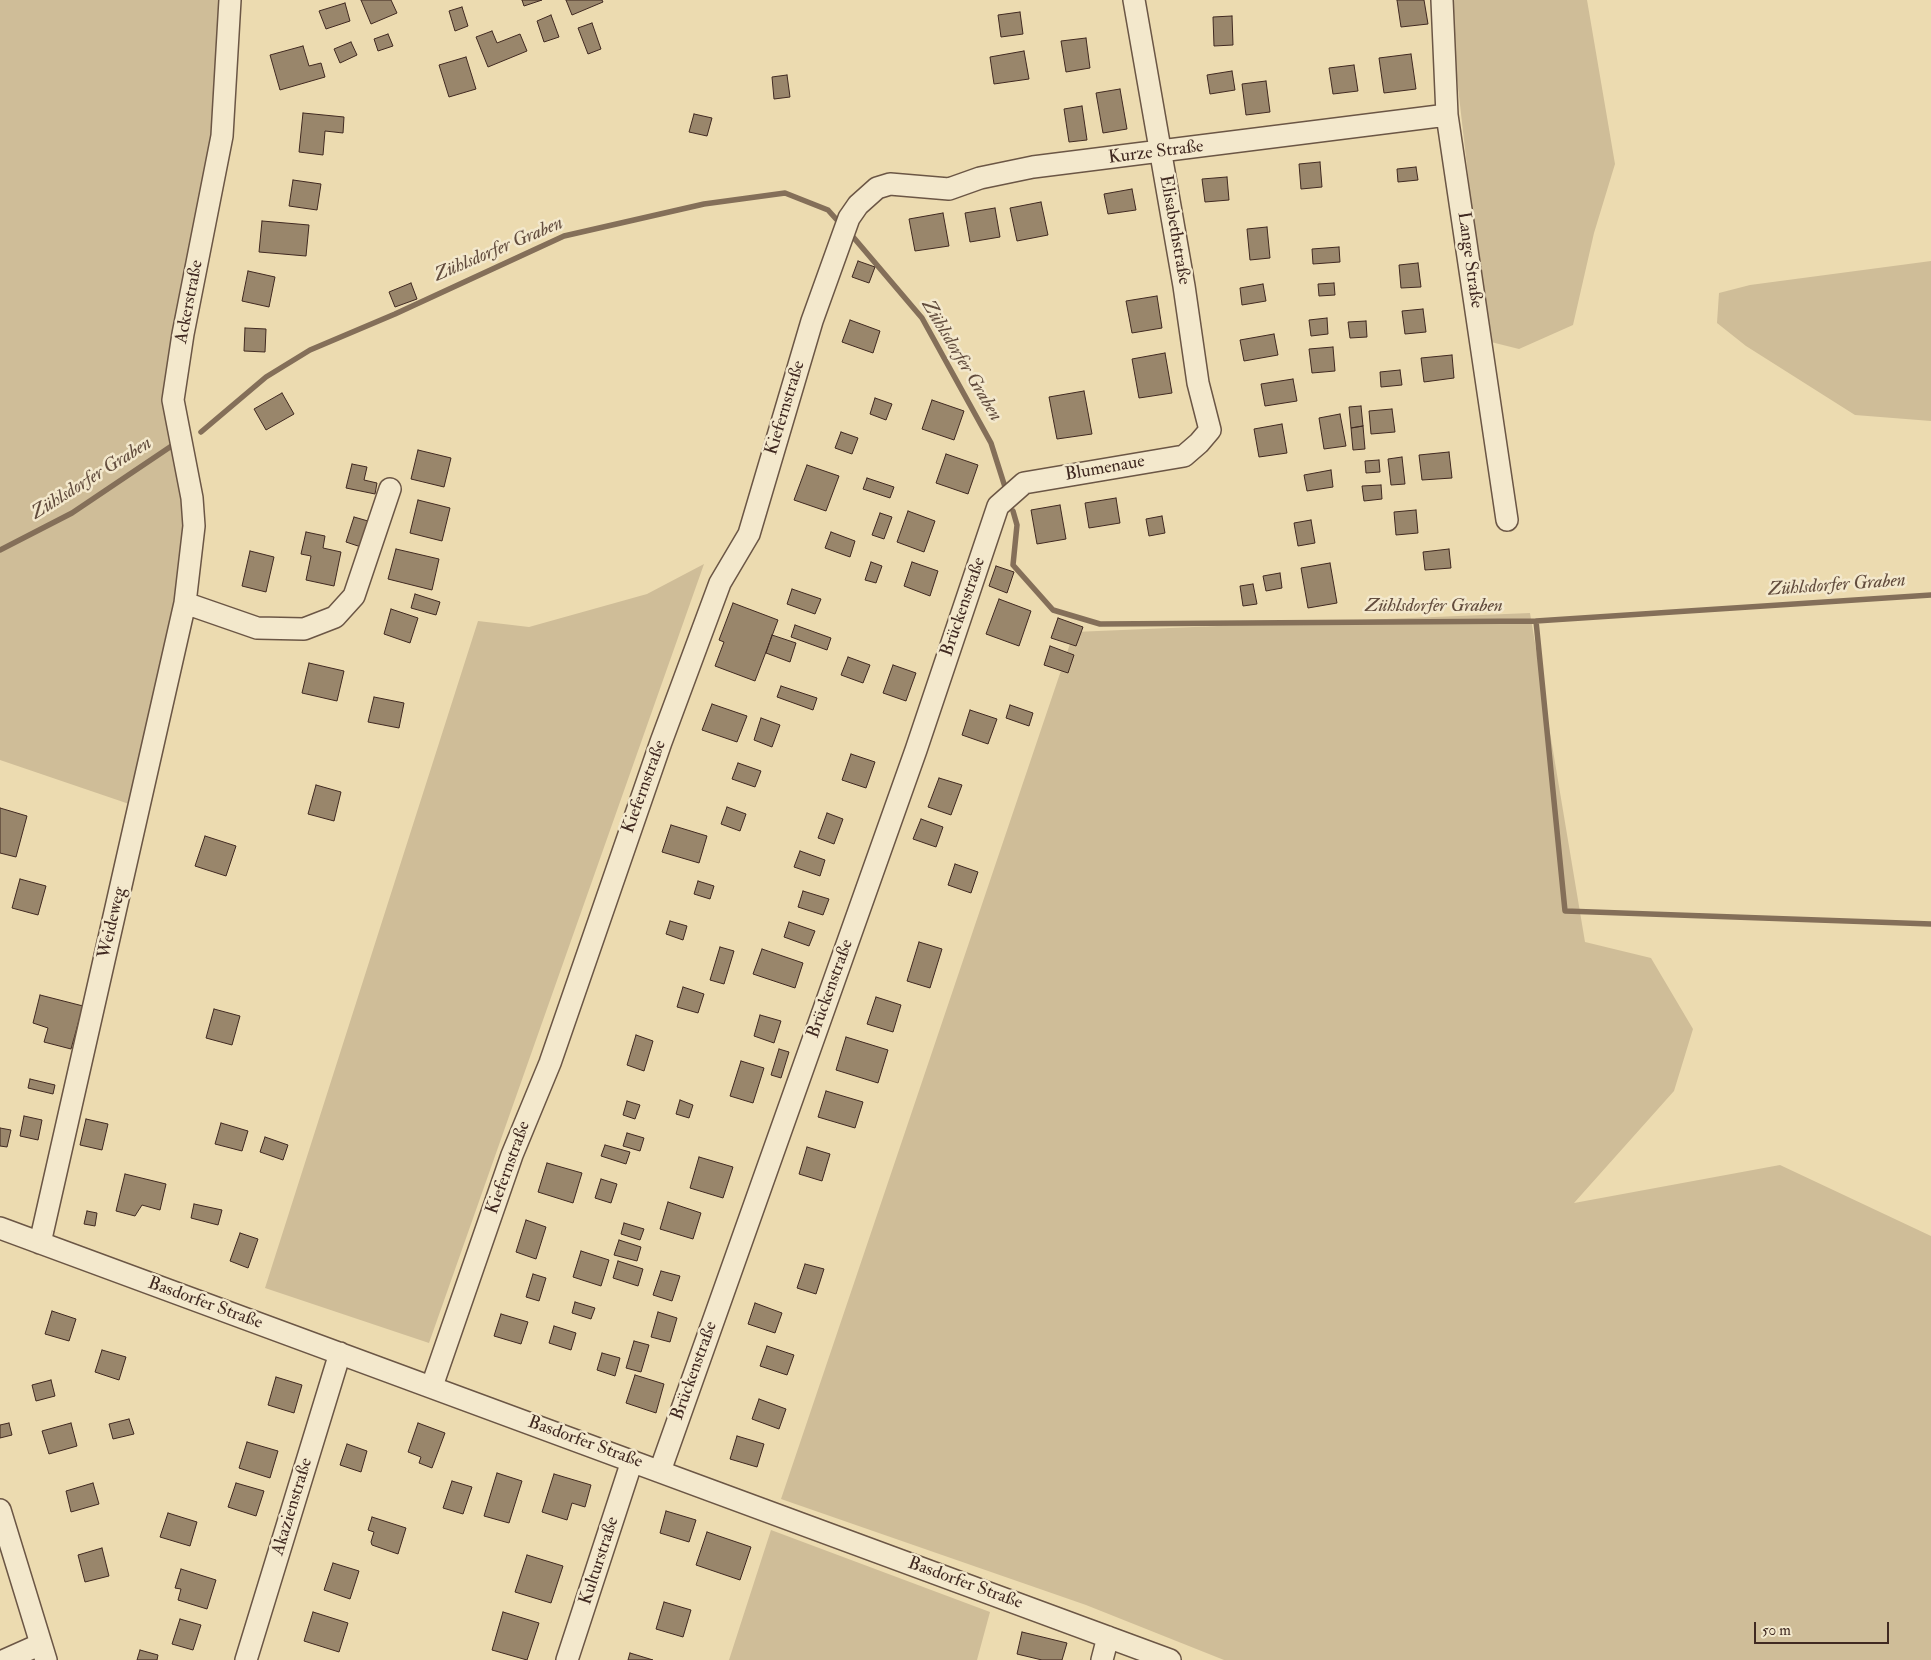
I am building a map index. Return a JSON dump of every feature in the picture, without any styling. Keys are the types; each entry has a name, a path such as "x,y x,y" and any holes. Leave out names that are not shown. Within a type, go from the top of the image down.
{"street":[{"name":"Ackerstraße","path":"185,603 194,526 192,498 173,400 183,334 222,136 230,0"},
{"name":"Elisabethstraße","path":"1134,0 1198,383 1210,430"},
{"name":"Lange Straße","path":"1442,0 1448,115 1507,520"},
{"name":"Kurze Straße","path":"868,195 877,188 890,184 949,190 980,178 1034,167 1160,153 1448,115"},
{"name":"Kiefernstraße","path":"432,1386 512,1155 550,1063 661,742 720,583 749,534 809,330 836,253 849,218 868,195"},
{"name":"Blumenaue","path":"998,506 1024,483 1184,456 1210,430"},
{"path":"185,603 256,628 304,629 335,617 354,596 390,488"},
{"name":"Brückenstraße","path":"660,1471 912,760 998,506"},
{"name":"Weideweg","path":"40,1243 185,603"},
{"name":"Basdorfer Straße","path":"0,1228 1170,1660"},
{"name":"Akazienstraße","path":"246,1660 340,1353"},
{"name":"Kulturstraße","path":"567,1660 632,1461"},
{"path":"0,1510 44,1652 5,1660"},
{"path":"1102,1660 1108,1637"}],"shaded area":[{"path":"0,0 230,0 208,214 173,400 190,527 135,806 0,760"},
{"path":"1448,0 1587,0 1615,164 1594,233 1573,325 1519,349 1487,341"},
{"path":"1931,261 1931,421 1855,415 1746,346 1717,323 1719,293 1750,285"},
{"path":"704,564 429,1343 265,1288 478,621 529,627 647,594"},
{"path":"1530,613 1585,942 1651,958 1693,1029 1674,1091 1574,1203 1780,1165 1931,1236 1931,1660 1224,1660 1086,1605 781,1499 1074,632"},
{"path":"771,1530 990,1612 977,1660 729,1660"}],"building":[{"path":"361,0 391,0 397,13 371,24"},
{"path":"522,0 542,0 524,6"},
{"path":"566,0 602,0 603,2 572,15"},
{"path":"1397,0 1424,0 1428,24 1401,27"},
{"path":"345,3 350,21 326,29 319,11"},
{"path":"462,7 468,26 455,31 449,11"},
{"path":"1020,12 1023,34 1001,37 998,15"},
{"path":"551,15 559,37 544,42 537,21"},
{"path":"1232,16 1233,45 1214,46 1213,17"},
{"path":"592,23 601,49 588,54 578,28"},
{"path":"492,31 497,43 520,34 527,51 488,67 476,37"},
{"path":"388,34 393,46 378,51 374,39"},
{"path":"1086,38 1090,68 1066,72 1061,41"},
{"path":"351,42 357,55 340,63 334,49"},
{"path":"303,46 309,66 321,63 325,77 280,90 270,55"},
{"path":"1024,51 1029,79 994,84 990,57"},
{"path":"1411,54 1416,89 1384,93 1379,58"},
{"path":"466,57 476,89 449,97 439,65"},
{"path":"1354,65 1358,91 1333,94 1329,68"},
{"path":"1232,71 1235,90 1210,94 1207,75"},
{"path":"787,75 790,97 774,99 772,77"},
{"path":"1266,81 1270,112 1246,115 1242,84"},
{"path":"1120,89 1127,129 1103,133 1096,93"},
{"path":"1082,106 1087,140 1069,142 1064,109"},
{"path":"303,113 344,117 343,133 325,131 323,155 299,152"},
{"path":"694,114 712,118 707,136 689,132"},
{"path":"1320,162 1322,187 1301,189 1299,164"},
{"path":"1416,167 1418,180 1398,182 1397,169"},
{"path":"1227,177 1229,200 1205,202 1202,179"},
{"path":"293,180 321,184 317,210 289,206"},
{"path":"1132,189 1136,210 1108,214 1104,194"},
{"path":"1041,202 1048,235 1017,241 1010,208"},
{"path":"995,208 1000,237 970,242 965,213"},
{"path":"943,213 949,246 915,251 909,219"},
{"path":"262,221 309,225 306,256 259,252"},
{"path":"1267,227 1270,258 1250,260 1247,229"},
{"path":"1339,247 1340,262 1313,264 1312,249"},
{"path":"858,261 875,267 869,283 852,277"},
{"path":"1418,263 1421,287 1401,288 1399,265"},
{"path":"248,271 275,277 269,307 242,301"},
{"path":"411,283 417,299 395,307 389,292"},
{"path":"1334,283 1335,295 1319,296 1318,284"},
{"path":"1263,284 1266,301 1242,305 1240,288"},
{"path":"1157,296 1162,328 1132,333 1126,301"},
{"path":"1423,309 1426,332 1405,334 1402,311"},
{"path":"1327,318 1328,334 1311,336 1309,320"},
{"path":"850,320 880,331 873,353 842,342"},
{"path":"1366,321 1367,337 1350,338 1348,322"},
{"path":"245,328 266,329 265,352 244,351"},
{"path":"1274,334 1278,355 1244,361 1240,340"},
{"path":"1333,347 1335,371 1312,373 1309,349"},
{"path":"1165,353 1172,393 1139,398 1132,359"},
{"path":"1452,355 1454,378 1424,382 1421,358"},
{"path":"1400,370 1402,385 1381,387 1380,372"},
{"path":"1293,379 1297,401 1265,406 1261,384"},
{"path":"1084,391 1092,434 1057,439 1049,397"},
{"path":"282,393 294,414 266,430 254,409"},
{"path":"875,398 892,404 886,420 870,414"},
{"path":"932,400 964,411 954,440 922,429"},
{"path":"1361,406 1363,426 1351,428 1349,407"},
{"path":"1392,409 1395,432 1371,434 1369,411"},
{"path":"1340,414 1346,446 1324,449 1319,418"},
{"path":"1282,424 1287,453 1259,457 1254,429"},
{"path":"1363,426 1365,449 1353,450 1351,428"},
{"path":"841,432 858,438 852,454 835,448"},
{"path":"418,450 451,458 444,487 411,479"},
{"path":"1449,452 1452,478 1422,480 1419,455"},
{"path":"946,454 978,465 968,494 936,483"},
{"path":"1402,457 1405,484 1391,485 1388,459"},
{"path":"1379,460 1380,472 1366,473 1365,461"},
{"path":"352,464 367,467 364,480 377,483 375,494 346,488"},
{"path":"807,465 839,476 826,511 794,500"},
{"path":"1331,470 1333,487 1307,491 1304,475"},
{"path":"867,478 894,487 890,498 863,489"},
{"path":"1381,485 1382,499 1364,501 1362,486"},
{"path":"1116,498 1120,523 1089,528 1085,503"},
{"path":"418,500 450,508 442,541 410,533"},
{"path":"1060,505 1066,539 1037,544 1031,510"},
{"path":"1416,510 1418,533 1396,535 1394,512"},
{"path":"908,511 935,521 924,552 897,542"},
{"path":"880,513 892,517 884,539 872,535"},
{"path":"1162,516 1165,533 1149,536 1146,519"},
{"path":"354,517 368,521 361,547 346,542"},
{"path":"1311,520 1315,543 1298,546 1294,523"},
{"path":"306,532 325,536 323,548 341,552 334,586 306,580 311,556 301,554"},
{"path":"831,532 855,541 850,557 825,548"},
{"path":"396,549 439,559 432,590 388,579"},
{"path":"1449,549 1451,568 1425,570 1423,552"},
{"path":"250,551 274,557 266,592 242,586"},
{"path":"871,562 882,566 876,583 865,580"},
{"path":"912,562 938,571 930,596 904,586"},
{"path":"1330,563 1337,603 1308,608 1301,568"},
{"path":"996,566 1014,572 1007,593 989,586"},
{"path":"1280,573 1282,588 1266,591 1263,576"},
{"path":"1253,584 1257,604 1243,606 1240,586"},
{"path":"792,589 821,599 815,614 787,604"},
{"path":"415,594 440,602 436,615 411,608"},
{"path":"999,599 1031,611 1019,646 986,634"},
{"path":"733,603 778,620 755,681 715,666 724,642 719,640"},
{"path":"391,609 418,618 410,643 384,634"},
{"path":"1058,618 1083,627 1076,646 1051,638"},
{"path":"795,625 831,638 827,650 791,637"},
{"path":"772,635 796,643 790,662 766,653"},
{"path":"1050,646 1074,655 1068,673 1044,665"},
{"path":"848,657 870,665 863,683 841,675"},
{"path":"309,663 344,671 337,701 302,693"},
{"path":"893,665 916,673 906,701 883,693"},
{"path":"781,686 817,698 813,710 777,697"},
{"path":"374,697 404,703 399,728 368,722"},
{"path":"712,704 747,716 737,742 702,730"},
{"path":"1010,705 1033,713 1029,726 1006,718"},
{"path":"970,710 997,719 988,744 962,735"},
{"path":"761,718 780,725 772,747 754,740"},
{"path":"851,754 875,762 866,788 842,780"},
{"path":"738,763 761,771 755,787 732,779"},
{"path":"939,778 962,785 951,815 928,807"},
{"path":"316,785 341,792 334,821 308,814"},
{"path":"727,807 746,814 740,831 721,824"},
{"path":"0,808 27,816 16,857 0,853"},
{"path":"827,813 843,819 834,844 818,838"},
{"path":"921,819 943,827 936,847 913,839"},
{"path":"671,825 707,836 699,863 662,852"},
{"path":"205,836 236,846 226,876 195,866"},
{"path":"800,851 825,860 820,876 794,867"},
{"path":"955,864 978,872 971,893 948,885"},
{"path":"20,879 46,886 38,915 12,908"},
{"path":"698,881 714,886 710,899 694,894"},
{"path":"803,891 829,899 823,915 798,907"},
{"path":"670,921 687,926 683,940 666,934"},
{"path":"789,922 815,931 809,946 784,937"},
{"path":"919,942 942,949 930,988 907,981"},
{"path":"720,947 734,951 724,984 710,980"},
{"path":"762,949 803,963 795,988 753,974"},
{"path":"683,987 704,994 698,1013 677,1007"},
{"path":"40,995 83,1006 71,1049 44,1042 48,1028 33,1023"},
{"path":"876,997 901,1005 893,1032 867,1024"},
{"path":"214,1009 240,1016 232,1045 206,1038"},
{"path":"760,1015 781,1021 774,1043 754,1036"},
{"path":"636,1035 653,1041 644,1071 627,1065"},
{"path":"846,1037 888,1050 878,1083 836,1070"},
{"path":"779,1049 789,1052 781,1078 771,1075"},
{"path":"741,1061 764,1068 753,1103 730,1096"},
{"path":"30,1079 55,1085 53,1094 28,1088"},
{"path":"826,1091 863,1102 855,1128 818,1117"},
{"path":"680,1100 693,1105 689,1118 676,1114"},
{"path":"627,1101 640,1105 635,1119 623,1115"},
{"path":"24,1116 42,1120 38,1140 20,1136"},
{"path":"86,1119 108,1124 102,1150 80,1145"},
{"path":"221,1123 248,1131 242,1151 215,1144"},
{"path":"0,1128 11,1130 7,1147 0,1146"},
{"path":"627,1133 644,1138 640,1151 623,1146"},
{"path":"265,1137 288,1145 283,1160 260,1152"},
{"path":"605,1145 630,1152 626,1164 601,1156"},
{"path":"807,1147 830,1154 822,1181 799,1174"},
{"path":"699,1157 733,1167 723,1198 690,1188"},
{"path":"547,1163 582,1173 573,1203 538,1192"},
{"path":"125,1174 166,1184 160,1210 142,1205 135,1216 116,1211"},
{"path":"601,1179 617,1184 611,1203 595,1198"},
{"path":"668,1202 701,1213 693,1239 660,1229"},
{"path":"194,1204 222,1210 218,1225 191,1218"},
{"path":"87,1211 97,1213 95,1226 84,1224"},
{"path":"526,1220 546,1227 536,1259 516,1252"},
{"path":"624,1223 644,1229 640,1240 621,1234"},
{"path":"240,1233 258,1239 248,1268 230,1261"},
{"path":"619,1240 641,1247 637,1261 614,1255"},
{"path":"581,1251 609,1260 601,1286 573,1277"},
{"path":"618,1261 643,1269 638,1286 613,1278"},
{"path":"805,1264 824,1269 816,1294 797,1288"},
{"path":"661,1271 680,1276 672,1301 653,1295"},
{"path":"533,1274 546,1278 539,1301 526,1297"},
{"path":"575,1302 595,1308 591,1319 572,1313"},
{"path":"755,1303 782,1313 775,1333 748,1324"},
{"path":"52,1311 76,1319 69,1341 45,1334"},
{"path":"658,1312 677,1318 670,1342 651,1337"},
{"path":"501,1314 528,1322 521,1344 494,1336"},
{"path":"554,1326 576,1333 571,1350 549,1343"},
{"path":"634,1341 649,1345 641,1372 626,1368"},
{"path":"767,1346 794,1355 787,1375 760,1366"},
{"path":"102,1350 126,1357 119,1380 95,1372"},
{"path":"602,1353 620,1358 615,1376 597,1370"},
{"path":"635,1375 664,1384 656,1413 626,1403"},
{"path":"276,1377 302,1385 294,1413 268,1405"},
{"path":"51,1380 55,1396 36,1401 32,1385"},
{"path":"759,1399 786,1409 779,1429 752,1419"},
{"path":"129,1419 134,1434 113,1439 109,1424"},
{"path":"9,1423 12,1435 0,1438 0,1425"},
{"path":"71,1423 77,1446 49,1454 42,1431"},
{"path":"418,1423 445,1433 432,1468 419,1463 421,1457 408,1452"},
{"path":"737,1436 764,1444 757,1467 730,1459"},
{"path":"247,1442 278,1451 270,1478 239,1468"},
{"path":"347,1444 367,1451 361,1472 340,1465"},
{"path":"497,1473 522,1481 509,1523 484,1516"},
{"path":"554,1474 591,1485 585,1507 572,1503 567,1520 542,1512"},
{"path":"452,1481 472,1487 463,1514 443,1508"},
{"path":"93,1483 99,1504 71,1512 66,1491"},
{"path":"236,1483 264,1491 256,1516 228,1507"},
{"path":"666,1511 696,1520 689,1542 660,1533"},
{"path":"168,1513 197,1522 190,1546 160,1537"},
{"path":"372,1517 406,1528 398,1554 372,1545 374,1532 368,1530"},
{"path":"707,1532 751,1547 740,1580 696,1565"},
{"path":"102,1548 109,1576 85,1582 78,1555"},
{"path":"527,1555 563,1566 551,1603 515,1592"},
{"path":"333,1563 359,1571 350,1599 324,1590"},
{"path":"181,1569 216,1580 207,1609 178,1600 181,1589 175,1588"},
{"path":"664,1602 691,1610 683,1637 656,1629"},
{"path":"313,1612 348,1623 339,1652 304,1641"},
{"path":"503,1612 539,1623 527,1660 492,1650"},
{"path":"180,1619 201,1625 193,1650 172,1644"},
{"path":"1022,1632 1067,1643 1062,1660 1042,1660 1017,1654"},
{"path":"140,1650 158,1655 157,1660 137,1660"},
{"path":"630,1653 653,1660 628,1660"}],"waterway":[{"name":"Zühlsdorfer Graben","path":"201,432 266,377 310,350 395,314 564,236 704,204 785,193 828,210 837,220"},
{"name":"Zühlsdorfer Graben","path":"854,238 922,318 991,443 1005,487"},
{"name":"Zühlsdorfer Graben","path":"0,550 72,513 173,445"},
{"name":"Zühlsdorfer Graben","path":"1013,511 1017,525 1013,565 1053,610 1100,624 1536,621 1931,595"},
{"path":"1536,621 1565,911 1931,924"}]}
